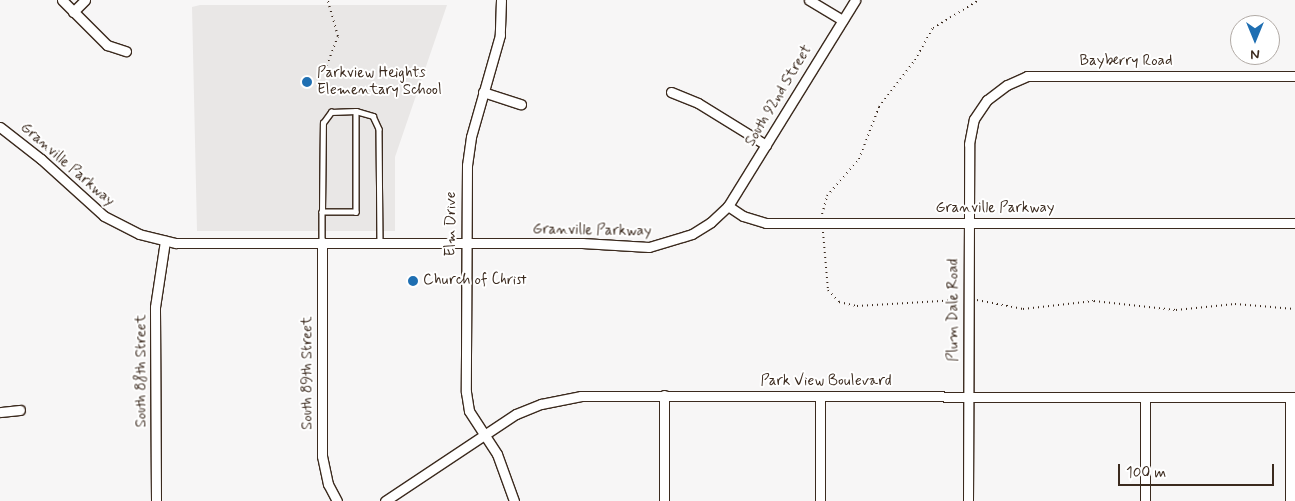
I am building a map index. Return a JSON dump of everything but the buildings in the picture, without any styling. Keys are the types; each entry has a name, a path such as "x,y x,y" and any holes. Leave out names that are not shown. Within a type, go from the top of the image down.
{"street":[{"path":"62,0 107,45 126,51"},
{"path":"73,12 85,0"},
{"name":"Elm Drive","path":"500,0 500,36 466,165 466,398 469,411 506,472 514,501"},
{"path":"809,0 842,20"},
{"name":"South 92nd Street","path":"728,206 855,0"},
{"name":"Bayberry Road","path":"974,118 987,100 1007,85 1027,76 1295,76"},
{"path":"484,92 520,104"},
{"path":"671,92 698,103 766,145"},
{"name":"Plum Dale Road","path":"968,501 969,144 974,118"},
{"name":"Granville Parkway","path":"0,127 41,158 104,216 140,234 164,241 656,246 698,231 728,206 743,216 766,223 1295,223"},
{"name":"South 88th Street","path":"156,501 155,307 164,241"},
{"name":"South 89th Street","path":"322,242 322,456 328,484 337,501"},
{"name":"Park View Boulevard","path":"385,501 516,414 550,402 602,395 1293,397"},
{"path":"664,395 664,501"},
{"path":"820,396 820,501"},
{"path":"1290,501 1293,397"},
{"path":"1145,398 1145,501"},
{"path":"0,412 20,410"}],"lane":[{"path":"322,212 356,212 356,111"},
{"path":"322,242 322,123 331,112 356,111 373,116 379,129 380,243"}],"path":[{"path":"325,70 338,36 328,0"},
{"path":"822,216 827,196 859,159 879,107 915,60 933,28 979,0"},
{"path":"823,228 828,290 838,302 857,306 961,300"},
{"path":"972,300 1023,309 1094,301 1176,310 1235,304 1295,308"}],"shaded area":[{"name":"Parkview Heights Elementary School","path":"200,5 447,5 395,157 395,231 197,231 192,7"}],"place":[{"name":"Parkview Heights Elementary School","path":"307,82"},
{"name":"Church of Christ","path":"413,281"}]}
